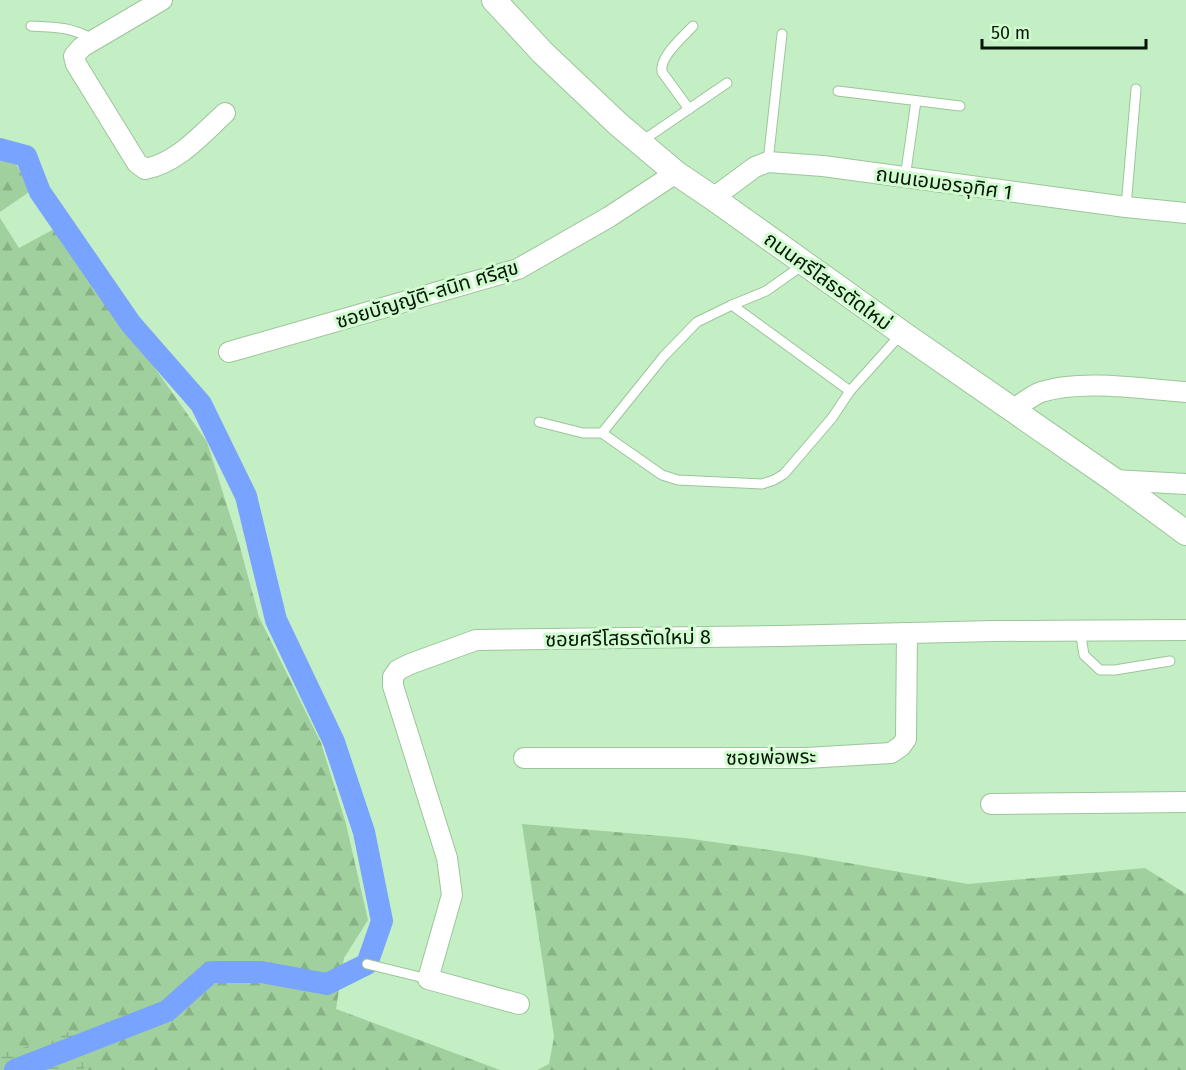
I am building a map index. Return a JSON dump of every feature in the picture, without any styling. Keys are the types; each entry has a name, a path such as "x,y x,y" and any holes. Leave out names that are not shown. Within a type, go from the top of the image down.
{"street":[{"path":"162,0 82,47 75,56 76,64 137,163 145,169 156,167 175,158 225,114"},
{"name":"ถนนศรีโสธรตัดใหม่","path":"494,0 542,52 618,124 676,173 1186,533"},
{"path":"713,198 755,167 768,162"},
{"name":"ถนนเอมอรอุทิศ 1","path":"768,162 823,166 1186,213"},
{"name":"ซอยบัญญัติ-สนิท ศรีสุข","path":"229,352 518,268 609,217 676,173"},
{"path":"1013,409 1040,393 1072,387 1114,386 1186,392"},
{"path":"1114,480 1186,484"},
{"name":"ซอยศรีโสธรตัดใหม่ 8","path":"428,979 452,895 452,887 447,858 393,686 393,677 398,670 410,664 476,640 1186,630"},
{"name":"ซอยพ่อพระ","path":"524,758 806,758 891,753 901,747 906,739 907,633"},
{"path":"990,804 1186,802"},
{"path":"428,979 519,1004"}],"lane":[{"path":"31,26 79,32 94,40"},
{"path":"689,109 662,72 661,67 669,52 693,26"},
{"path":"768,162 783,34"},
{"path":"640,142 727,83"},
{"path":"1126,207 1136,89"},
{"path":"838,91 960,106"},
{"path":"905,178 916,100"},
{"path":"602,433 664,356 697,322 766,291 804,264"},
{"path":"732,305 850,391"},
{"path":"539,422 583,433 602,433 662,475 678,480 762,484 784,474 832,418 850,391 902,333"},
{"path":"1080,630 1084,655 1100,670 1170,661"},
{"path":"367,964 428,979"}],"green space":[{"path":"0,159 14,161 32,190 0,212"},
{"path":"0,218 19,248 56,228 207,442 259,617 321,743 346,824 368,920 344,958 336,1009 500,1070 85,1070 73,1030 6,1055 0,1054"},
{"path":"522,824 685,838 797,854 968,884 1145,868 1186,894 1186,1070 537,1070 549,1064 554,1037"},
{"path":"73,1030 85,1070 0,1070 0,1054 6,1054"}],"waterway":[{"path":"0,149 26,156 40,192 131,324 201,404 246,496 276,620 334,742 364,832 382,921 367,964 327,984 261,972 211,972 167,1011 15,1070"}]}
